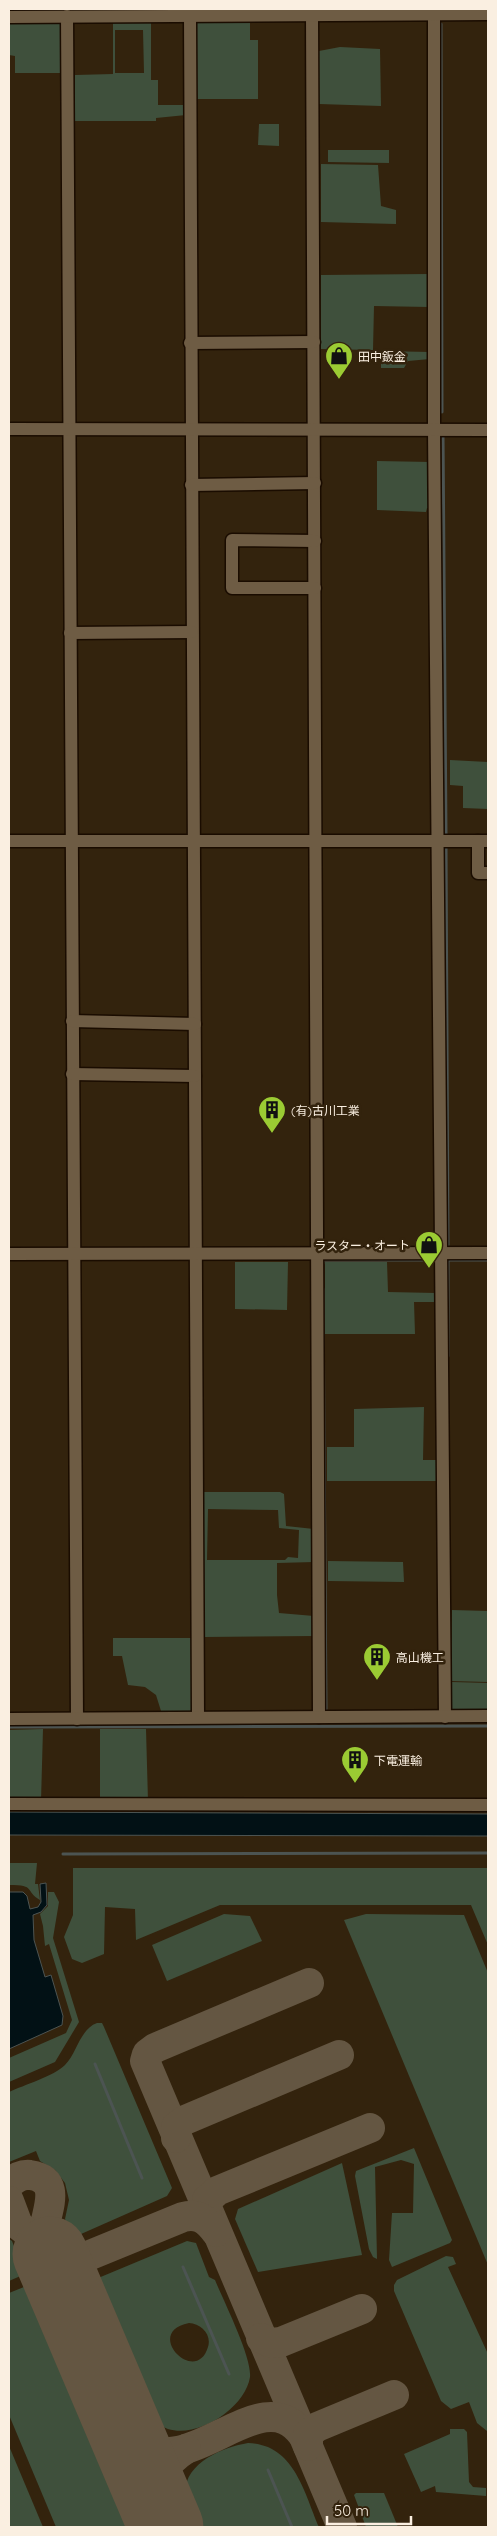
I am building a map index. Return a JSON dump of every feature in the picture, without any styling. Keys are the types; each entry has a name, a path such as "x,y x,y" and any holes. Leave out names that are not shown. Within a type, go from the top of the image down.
{"street":[{"path":"9,17 312,15 434,11 488,14"},
{"path":"434,11 434,429 445,1717"},
{"path":"190,15 193,342 190,431 198,1718"},
{"path":"312,15 319,1717"},
{"path":"67,16 76,1719"},
{"path":"193,342 314,342"},
{"path":"9,429 190,431 314,429 488,430"},
{"path":"191,486 314,483"},
{"path":"315,540 232,540 232,588 315,588"},
{"path":"70,633 192,632"},
{"path":"9,841 483,841 478,873 488,873"},
{"path":"72,1021 195,1024"},
{"path":"72,1074 195,1076"},
{"path":"9,1254 488,1253"},
{"path":"9,1719 488,1716"},
{"path":"9,1804 488,1805"}],"green space":[{"path":"9,22 63,22 63,73 15,73 15,56 9,55"},
{"path":"113,22 151,22 151,80 158,80 158,105 186,105 186,115 156,118 156,121 74,121 75,75 113,74","holes":["115,30 143,30 144,73 115,73"]},
{"path":"196,22 250,22 250,40 258,40 258,99 196,99"},
{"path":"340,47 380,49 381,106 319,104 319,51"},
{"path":"259,124 279,124 279,146 258,145"},
{"path":"328,150 389,150 389,163 328,162"},
{"path":"321,164 378,165 381,206 396,210 396,224 321,222"},
{"path":"428,274 429,307 374,306 373,350 321,349 321,275"},
{"path":"381,351 430,352 430,359 408,361 404,368 381,368"},
{"path":"377,461 431,462 431,508 427,508 426,512 377,510"},
{"path":"450,760 488,762 488,809 463,808 463,786 450,785"},
{"path":"235,1262 288,1262 287,1310 235,1309"},
{"path":"325,1262 387,1262 388,1292 436,1293 436,1302 414,1302 415,1334 325,1334"},
{"path":"424,1407 423,1460 437,1460 437,1481 327,1481 327,1447 354,1447 354,1409"},
{"path":"204,1492 280,1492 284,1494 286,1526 314,1529 314,1562 277,1563 279,1613 314,1616 315,1636 203,1637","holes":["208,1509 278,1510 279,1528 299,1530 298,1558 288,1557 285,1560 207,1560"]},
{"path":"328,1561 403,1562 404,1582 328,1581"},
{"path":"452,1610 488,1611 488,1682 451,1681"},
{"path":"113,1638 192,1638 192,1711 161,1711 156,1695 145,1687 128,1685 122,1656 113,1656"},
{"path":"452,1682 488,1683 488,1711 451,1711"},
{"path":"43,1729 41,1801 9,1800 9,1730"},
{"path":"100,1729 146,1729 148,1801 100,1801"},
{"path":"9,1863 37,1863 35,1884 38,1884 40,1900 27,1887 9,1885"},
{"path":"73,1868 488,1868 488,1945 471,1905 220,1905 136,1940 135,1909 105,1907 104,1954 82,1963 72,1959 64,1937 73,1915"},
{"path":"48,1892 54,1892 59,1902 53,1938 79,2022 55,2062 9,2082 9,2058 66,2033 72,2020 49,1944 45,1946 40,1914 48,1906"},
{"path":"224,1914 250,1916 262,1941 167,1981 152,1945"},
{"path":"366,1914 464,1915 488,1973 488,2265 344,1920"},
{"path":"97,2023 102,2023 104,2027 172,2188 167,2196 72,2238 65,2219 69,2200 65,2183 55,2170 40,2161 36,2151 9,2162 9,2092 46,2077 60,2069 69,2060 87,2030"},
{"path":"414,2148 452,2240 450,2243 392,2267 389,2260 392,2213 413,2213 414,2164 401,2160 375,2167 377,2259 373,2257 369,2249 355,2176 356,2171"},
{"path":"342,2163 362,2255 258,2272 235,2219 238,2209"},
{"path":"9,2239 12,2241 25,2274 9,2281"},
{"path":"187,2241 196,2243 209,2277 215,2280 247,2356 250,2377 246,2390 237,2402 226,2413 198,2428 183,2431 169,2429 157,2423 145,2408 91,2281","holes":["189,2323 205,2330 209,2342 202,2358 193,2361 184,2359 176,2353 171,2345 170,2336 176,2328"]},
{"path":"446,2256 453,2257 456,2264 448,2267 488,2354 487,2431 477,2423 469,2402 451,2409 441,2401 394,2291 394,2285 397,2280"},
{"path":"29,2285 132,2527 56,2527 9,2415 9,2293"},
{"path":"450,2429 464,2429 467,2432 469,2482 473,2487 486,2488 486,2496 436,2492 435,2486 421,2492 404,2454 450,2434"},
{"path":"248,2443 264,2445 287,2461 302,2485 319,2527 196,2527 185,2498 186,2483 191,2474 207,2458 227,2448"},
{"path":"9,2446 43,2527 9,2527"},
{"path":"356,2493 384,2493 398,2527 366,2527 354,2495"}],"shaded area":[{"path":"9,1812 488,1814 488,1836 9,1835"},
{"path":"46,1883 47,1905 41,1912 33,1915 34,1940 45,1977 51,1975 63,2016 62,2025 9,2049 9,1892 23,1892 27,1896 30,1909 38,1907 41,1902 40,1884"}],"waterway":[{"path":"441,24 442,412"},
{"path":"443,435 446,835"},
{"path":"446,845 448,1245"},
{"path":"323,1263 323,1260 435,1260"},
{"path":"448,1356 448,1260 488,1260"},
{"path":"323,1289 326,1709"},
{"path":"9,1727 488,1726"},
{"path":"63,1854 488,1853"},
{"path":"95,2064 142,2178"},
{"path":"183,2267 229,2374"},
{"path":"268,2470 292,2527"}],"taxiway":[{"path":"309,1983 155,2048 147,2054 145,2061 342,2527"},
{"path":"176,2138 176,2127 185,2120 339,2055"},
{"path":"207,2210 207,2200 217,2191 370,2128"},
{"path":"9,2184 24,2175 41,2178 47,2184 50,2191 50,2200 44,2235 50,2254"},
{"path":"9,2201 18,2225 40,2242 50,2254"},
{"path":"56,2269 183,2217 193,2216 202,2218 216,2232"},
{"path":"261,2338 271,2343 281,2342 362,2309"},
{"path":"308,2446 308,2434 317,2427 394,2395"},
{"path":"120,2421 137,2442 160,2452 181,2450 246,2422 267,2417 285,2420 302,2434"},
{"path":"158,2509 157,2490 162,2474 171,2461 186,2449"}],"runway":[{"path":"50,2254 166,2527"}],"place":[{"name":"田中鈑金","path":"339,380"},
{"name":"(有)古川工業","path":"272,1134"},
{"name":"ラスター・オート","path":"429,1269"},
{"name":"高山機工","path":"377,1681"},
{"name":"下電運輸","path":"355,1784"}]}
